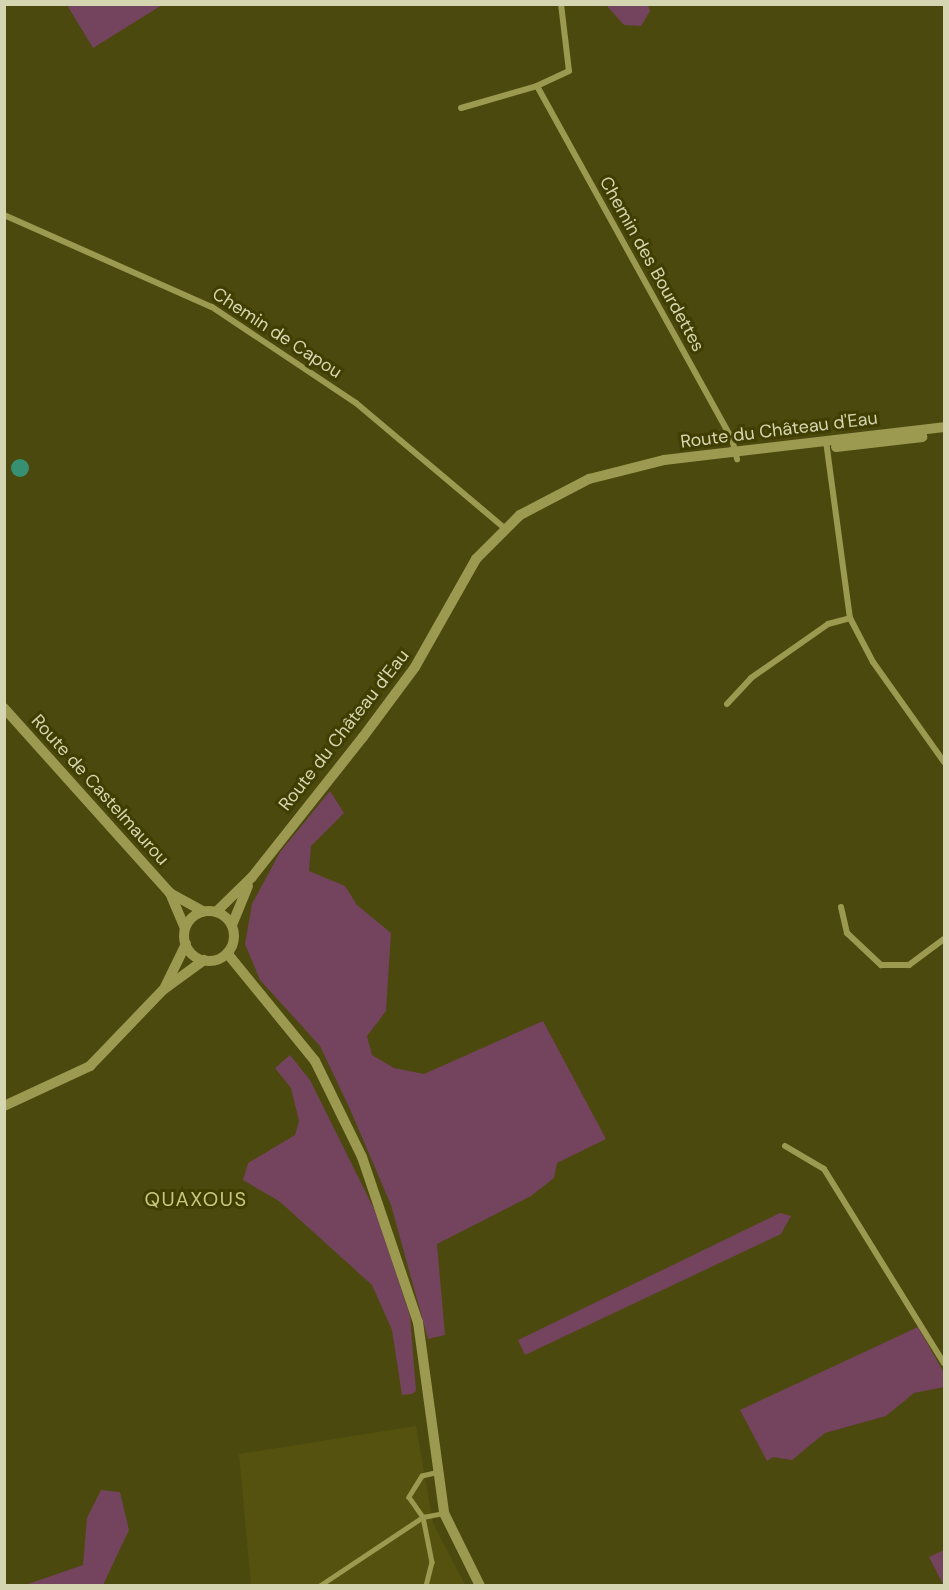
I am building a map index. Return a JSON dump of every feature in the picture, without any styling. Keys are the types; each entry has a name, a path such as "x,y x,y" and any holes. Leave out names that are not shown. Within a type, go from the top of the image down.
{"street":[{"path":"461,108 537,86 569,71 561,4"},
{"name":"Chemin des Bourdettes","path":"537,86 736,455"},
{"name":"Chemin de Capou","path":"4,215 212,307 356,403 503,527"},
{"name":"Route du Château d'Eau","path":"216,912 252,877 415,667 462,580 503,527 565,488 618,472 945,427"},
{"name":"Route du Château d'Eau","path":"827,444 945,434"},
{"path":"827,444 850,618 873,662 945,762"},
{"path":"727,704 751,678 828,624 850,618"},
{"name":"Route de Castelmaurou","path":"4,708 170,893 185,928"},
{"name":"Route du Château d'Eau","path":"232,925 252,877"},
{"name":"Route de Castelmaurou","path":"170,893 203,911"},
{"path":"841,908 847,933 881,965 909,965 945,939"},
{"path":"163,990 186,944 185,928 203,911 216,912 232,925 227,953 315,1061 362,1157 418,1322 435,1473 444,1513 480,1586"},
{"path":"186,944 204,960"},
{"path":"4,1106 90,1066 163,990 204,960 227,953"},
{"path":"784,1146 824,1169 945,1363"}],"lane":[{"path":"426,1586 432,1562 423,1517 410,1497 412,1485 435,1473"},
{"path":"319,1586 423,1517 444,1513"}],"shaded area":[{"path":"67,5 162,5 93,48"},
{"path":"606,5 648,5 650,11 641,26 624,25"},
{"path":"20,459 26,462 29,468 26,474 20,477 14,474 11,468 14,462"},
{"path":"330,791 344,813 311,846 309,871 345,886 357,905 391,933 386,1011 367,1036 372,1055 394,1068 424,1074 543,1021 606,1139 557,1163 554,1178 531,1196 437,1244 445,1335 428,1339 391,1205 349,1107 320,1046 260,980 245,944 252,904 280,852"},
{"path":"290,1055 310,1080 376,1213 410,1316 416,1391 412,1394 402,1395 392,1330 372,1285 279,1201 243,1180 248,1163 295,1135 299,1121 291,1088 275,1068"},
{"path":"780,1213 791,1216 781,1234 525,1355 518,1340"},
{"path":"918,1327 944,1373 944,1387 914,1393 886,1416 825,1433 792,1460 773,1457 767,1461 740,1410"},
{"path":"416,1426 433,1523 465,1585 251,1585 239,1454"},
{"path":"101,1490 120,1492 129,1530 103,1585 25,1585 83,1565 87,1518"},
{"path":"944,1550 944,1586 929,1557"}],"district":[{"name":"QUAXOUS","path":"196,1199"}]}
